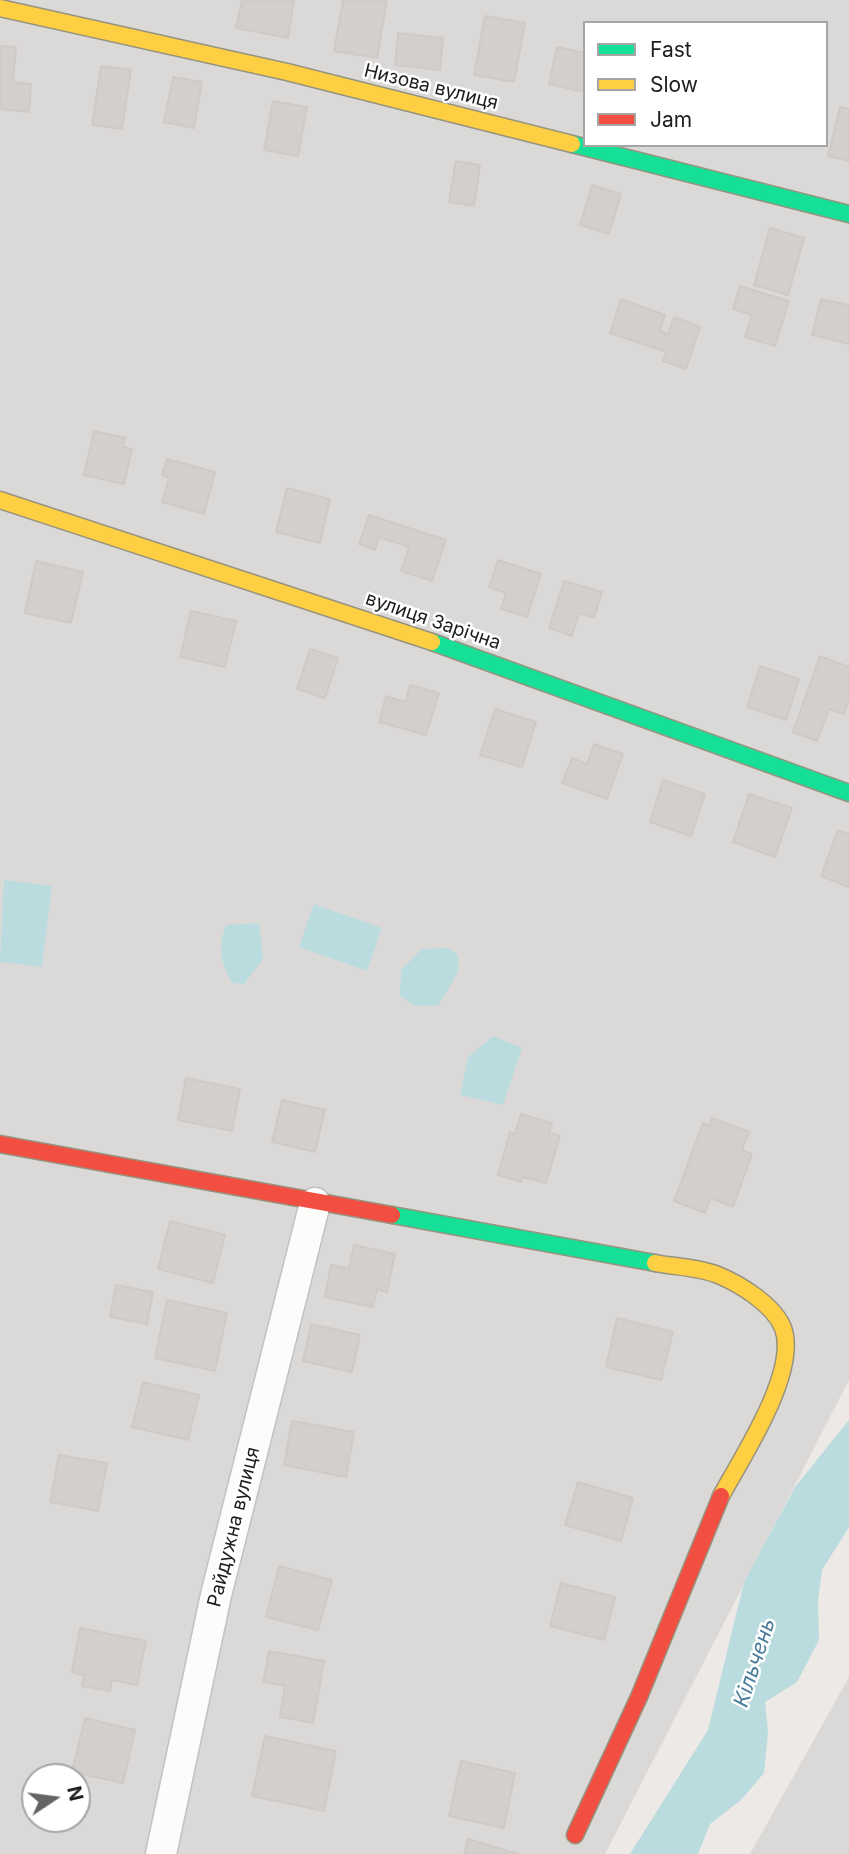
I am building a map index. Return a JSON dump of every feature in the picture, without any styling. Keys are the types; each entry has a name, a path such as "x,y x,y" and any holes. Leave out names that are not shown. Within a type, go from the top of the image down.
{"street":[{"name":"Низова вулиця","path":"0,8 287,72 849,215"},
{"name":"вулиця Зарічна","path":"0,500 407,633 849,793"},
{"path":"0,1144 716,1274 755,1294 783,1328 785,1354 781,1380 714,1511 639,1697 575,1835"},
{"name":"Райдужна вулиця","path":"161,1854 216,1595 315,1203"}],"shaded area":[{"path":"0,0 849,0 849,1380 605,1854 0,1854"},
{"path":"849,1677 849,1854 750,1854"}],"water":[{"path":"4,880 52,886 42,967 0,962"},
{"path":"314,904 382,928 367,971 299,947"},
{"path":"259,923 263,959 244,984 233,983 225,969 222,955 226,925"},
{"path":"449,948 458,955 458,972 438,1006 415,1006 400,996 401,970 422,949"},
{"path":"493,1036 522,1048 503,1105 460,1095 468,1057"},
{"name":"Кільчень","path":"849,1420 849,1527 822,1570 818,1600 819,1640 797,1682 765,1702 768,1732 764,1773 741,1800 710,1824 698,1854 630,1854 708,1730 744,1582 795,1487"}],"building":[{"path":"242,0 294,0 288,38 236,28"},
{"path":"343,0 387,0 377,58 334,51"},
{"path":"485,16 525,23 514,82 474,75"},
{"path":"398,33 443,38 440,70 395,65"},
{"path":"0,46 16,47 13,82 31,84 29,112 0,109"},
{"path":"557,47 583,53 583,92 549,84"},
{"path":"101,66 131,70 122,129 92,125"},
{"path":"173,77 202,82 194,128 164,122"},
{"path":"273,101 307,107 298,156 264,150"},
{"path":"840,107 849,109 849,161 828,156"},
{"path":"456,161 480,165 474,206 449,202"},
{"path":"592,185 621,194 609,234 580,225"},
{"path":"770,228 804,238 788,295 754,285"},
{"path":"740,286 789,301 775,346 745,337 752,315 733,309"},
{"path":"621,299 665,315 660,331 668,334 674,317 700,327 686,369 663,361 666,352 610,333"},
{"path":"821,299 849,305 849,344 812,335"},
{"path":"94,431 125,438 123,447 132,449 124,484 84,475"},
{"path":"167,459 215,472 204,514 162,502 169,478 162,475"},
{"path":"287,488 330,499 320,543 276,532"},
{"path":"369,515 446,540 432,581 401,571 409,547 379,537 375,550 359,544"},
{"path":"498,560 541,574 527,617 501,609 506,593 489,587"},
{"path":"36,561 83,572 71,623 25,613"},
{"path":"564,581 602,592 594,618 579,613 572,636 549,628"},
{"path":"191,611 236,621 225,667 180,657"},
{"path":"310,649 338,658 325,698 297,689"},
{"path":"820,656 849,667 849,699 844,714 829,709 817,741 793,732"},
{"path":"760,666 799,679 786,720 747,707"},
{"path":"410,685 439,693 426,735 379,722 386,696 405,702"},
{"path":"495,709 536,722 522,767 480,755"},
{"path":"594,744 623,754 607,799 562,783 572,758 587,764"},
{"path":"663,780 705,794 691,836 650,822"},
{"path":"749,794 792,808 775,857 733,842"},
{"path":"838,830 849,834 849,887 821,876"},
{"path":"186,1078 240,1089 232,1131 178,1120"},
{"path":"282,1100 325,1110 315,1152 272,1142"},
{"path":"521,1114 552,1123 549,1133 560,1136 546,1183 523,1177 521,1182 498,1175 510,1132 515,1134"},
{"path":"712,1118 749,1132 742,1150 752,1154 733,1207 711,1198 705,1213 674,1201 703,1123 709,1126"},
{"path":"170,1221 225,1235 213,1283 158,1269"},
{"path":"354,1245 395,1254 387,1292 377,1289 373,1307 325,1297 331,1265 349,1269"},
{"path":"116,1285 153,1292 147,1324 110,1317"},
{"path":"167,1300 227,1313 215,1371 155,1358"},
{"path":"617,1318 673,1332 661,1380 606,1367"},
{"path":"311,1324 360,1335 352,1372 303,1361"},
{"path":"143,1382 199,1395 188,1440 132,1427"},
{"path":"292,1421 354,1432 346,1477 284,1465"},
{"path":"59,1455 107,1463 98,1511 50,1502"},
{"path":"578,1482 633,1498 621,1541 565,1525"},
{"path":"279,1566 332,1580 318,1630 266,1617"},
{"path":"561,1583 615,1597 604,1640 550,1626"},
{"path":"80,1628 146,1641 137,1685 112,1680 110,1691 82,1686 84,1675 72,1672"},
{"path":"269,1651 324,1661 313,1723 280,1717 285,1686 263,1682"},
{"path":"85,1718 135,1730 123,1783 91,1776 91,1763 74,1763"},
{"path":"265,1736 336,1751 324,1811 252,1796"},
{"path":"461,1761 515,1773 504,1828 449,1816"},
{"path":"468,1839 518,1854 464,1854"}],"traffic: fast":[{"path":"572,144 583,147"},
{"path":"584,147 849,214"},
{"path":"432,642 849,793"},
{"path":"392,1215 655,1263"}],"traffic: slow":[{"path":"0,8 287,72 572,144"},
{"path":"0,500 432,642"},
{"path":"655,1263 703,1270 727,1279 764,1303 779,1319 783,1328 786,1346 776,1390 766,1414 721,1496"}],"traffic: jam":[{"path":"0,1144 392,1215"},
{"path":"575,1835 639,1697 721,1496"}]}
